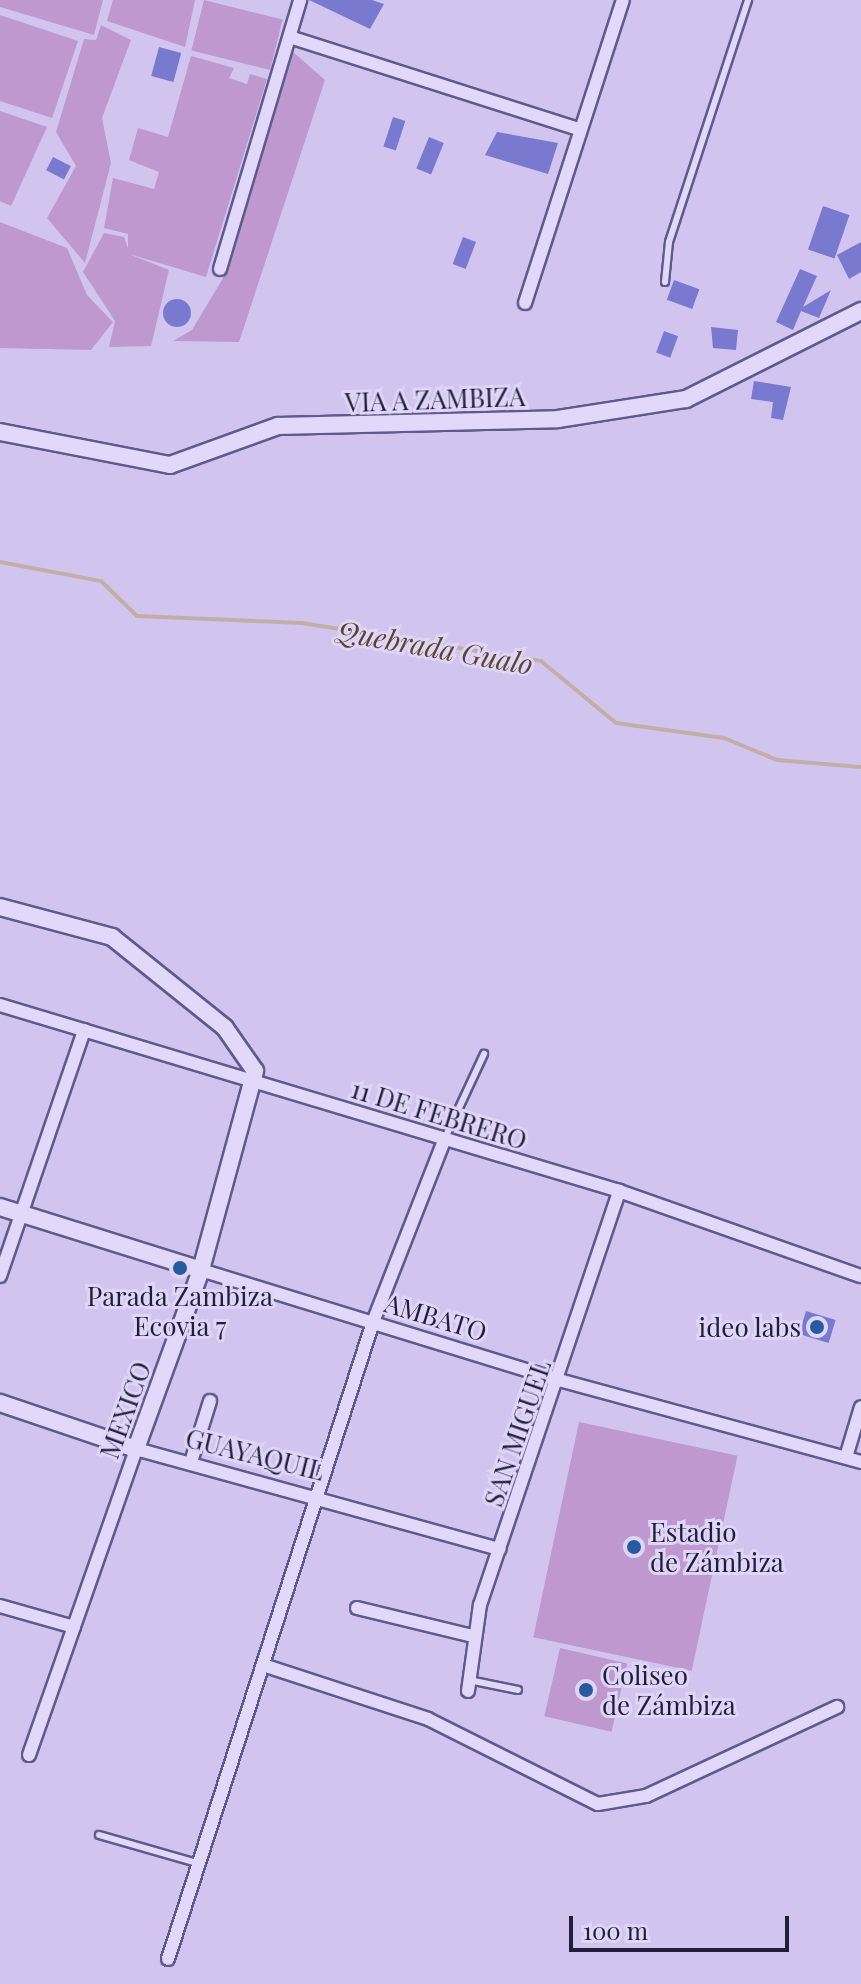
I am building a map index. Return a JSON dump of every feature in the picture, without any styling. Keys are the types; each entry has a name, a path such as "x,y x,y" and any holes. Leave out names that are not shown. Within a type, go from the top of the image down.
{"street":[{"path":"220,269 300,0"},
{"path":"525,303 576,128 623,0"},
{"path":"290,37 576,128"},
{"name":"VIA A ZAMBIZA","path":"0,432 170,465 278,426 558,419 686,399 861,311"},
{"path":"0,907 112,937 225,1028 255,1077"},
{"name":"11 DE FEBRERO","path":"0,1005 255,1077 444,1141 619,1191 861,1276"},
{"path":"0,1276 84,1030"},
{"name":"MEXICO","path":"29,1755 201,1270 255,1077"},
{"path":"168,1959 320,1495 373,1322 444,1141"},
{"name":"SAN MIGUEL","path":"468,1686 473,1636 619,1191"},
{"name":"AMBATO","path":"0,1207 559,1380 861,1462"},
{"path":"191,1462 210,1401"},
{"name":"GUAYAQUIL","path":"0,1403 136,1449 320,1495 500,1549"},
{"path":"846,1457 861,1407"},
{"path":"0,1606 74,1627"},
{"path":"357,1608 473,1636"},
{"path":"263,1665 428,1719 598,1804 646,1796 837,1707"}],"lane":[{"path":"665,282 669,242 748,0"},
{"path":"444,1141 484,1054"},
{"path":"468,1686 518,1690"},
{"path":"99,1835 197,1863"}],"shaded area":[{"path":"0,0 103,0 94,35 0,7"},
{"path":"113,0 195,0 185,47 107,21"},
{"path":"204,0 283,20 270,70 191,50"},
{"path":"0,15 78,41 52,118 0,101"},
{"path":"101,25 131,40 102,118 111,163 85,263 47,218 76,166 56,132 84,39 96,40"},
{"path":"293,52 325,80 239,342 173,341 192,330 229,268"},
{"path":"191,56 234,68 229,78 247,84 250,74 267,79 206,277 129,254 169,270 151,346 109,347 115,321 83,272 104,233 124,237 128,248 128,234 104,228 113,178 154,189 159,172 129,160 138,128 168,137"},
{"path":"0,111 47,127 11,206 0,201"},
{"path":"0,222 67,248 87,295 113,322 91,350 0,348"},
{"name":"Estadio de Zámbiza","path":"579,1422 737,1456 692,1671 533,1637"},
{"name":"Coliseo de Zámbiza","path":"560,1648 627,1664 611,1732 544,1716"}],"building":[{"path":"309,0 372,0 384,4 370,29"},
{"path":"159,47 181,53 173,82 151,76"},
{"path":"393,117 405,121 396,150 383,146"},
{"path":"497,132 558,143 548,174 485,155"},
{"path":"429,137 444,143 431,175 416,169"},
{"path":"53,157 71,166 64,179 46,170"},
{"path":"823,206 849,215 834,259 808,249"},
{"path":"463,237 476,242 466,269 453,264"},
{"path":"861,242 861,272 849,279 837,255"},
{"path":"800,269 817,276 803,307 831,290 819,318 801,311 793,330 776,322"},
{"path":"674,280 699,289 692,309 667,300"},
{"path":"177,299 187,303 191,313 187,323 177,327 167,323 163,313 167,303"},
{"path":"711,327 738,330 736,350 713,348"},
{"path":"664,331 678,336 670,358 656,353"},
{"path":"754,381 791,387 783,420 771,418 773,402 751,399"},
{"name":"ideo labs","path":"806,1311 836,1320 829,1343 799,1334"}],"waterway":[{"name":"Quebrada Gualo","path":"0,562 101,581 137,616 302,623 541,661 616,723 724,738 777,760 861,767"}],"place":[{"name":"Parada Zambiza Ecovia 7","path":"180,1268"},
{"name":"ideo labs","path":"817,1327"},
{"name":"Estadio de Zámbiza","path":"634,1547"},
{"name":"Coliseo de Zámbiza","path":"586,1690"}]}
